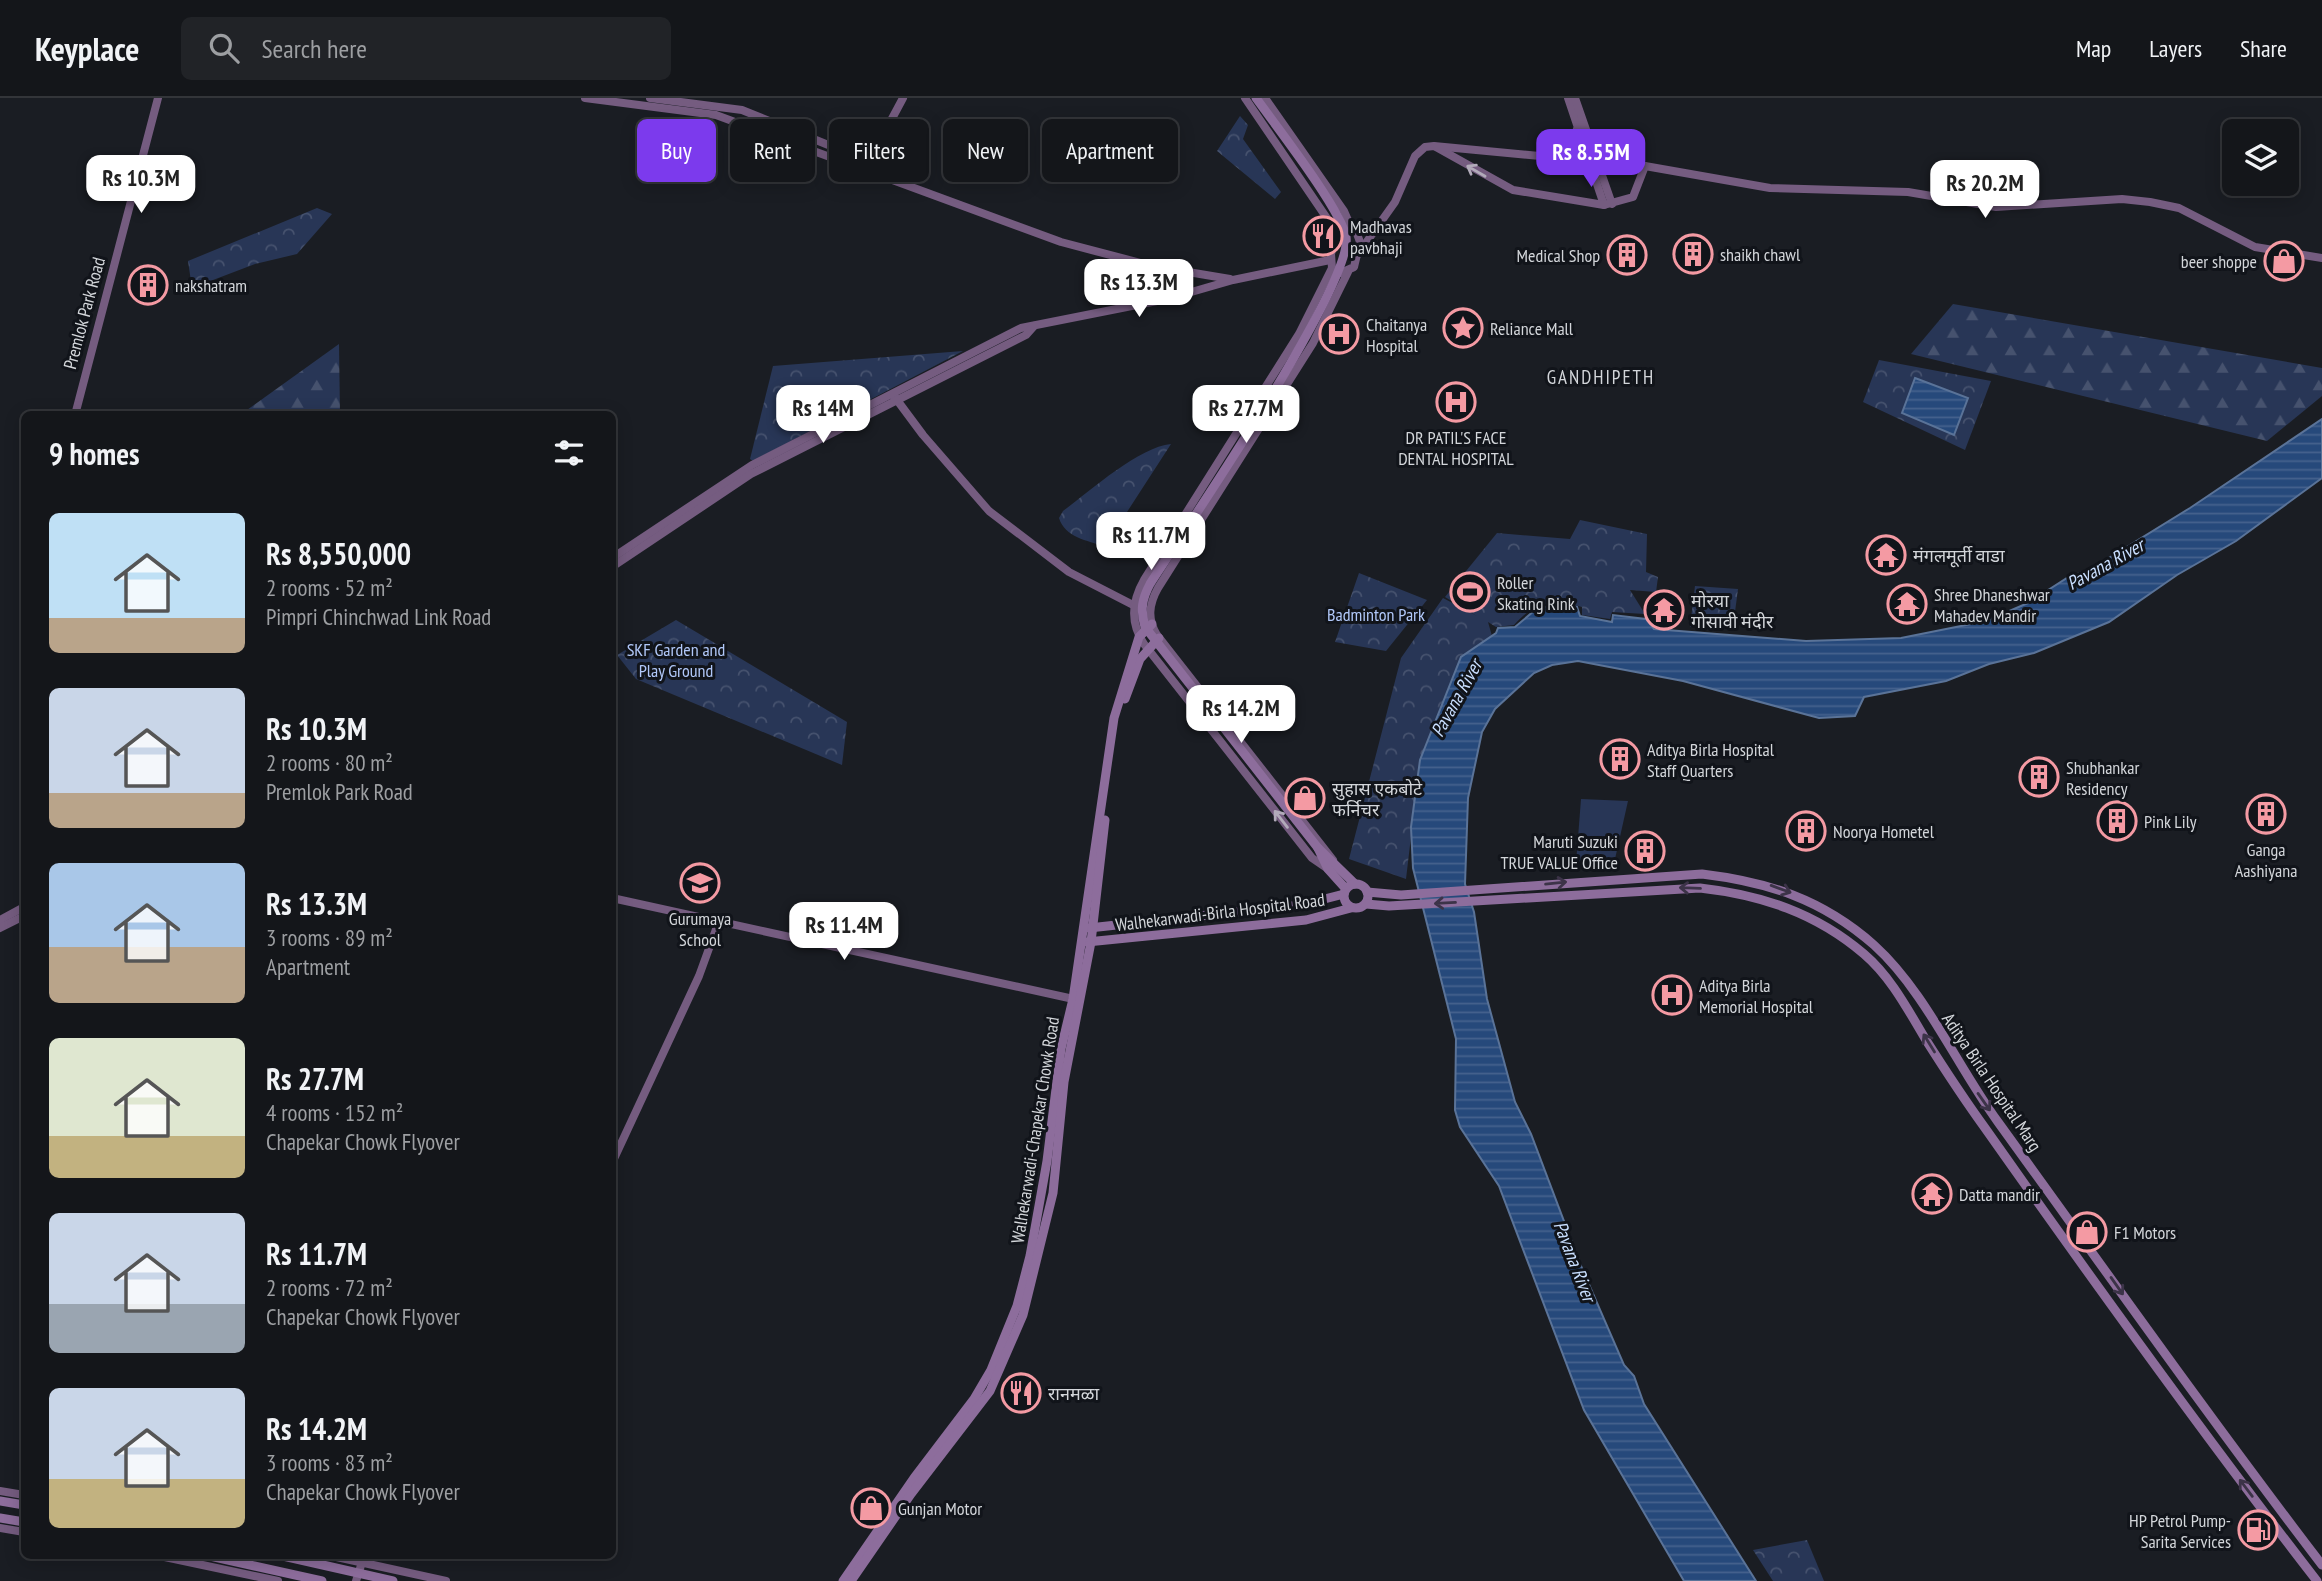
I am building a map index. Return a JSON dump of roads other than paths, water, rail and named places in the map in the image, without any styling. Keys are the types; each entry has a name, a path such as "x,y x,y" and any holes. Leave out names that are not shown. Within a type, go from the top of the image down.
{"main road":[{"path":"1256,98 1337,216 1346,239 1344,257 1306,338 1150,584 1141,615 1146,627 1332,864 1348,889"},
{"path":"1139,637 1152,624"},
{"name":"Walhekarwadi-Chapekar Chowk Road","path":"1088,928 1114,719 1139,637"},
{"name":"Walhekarwadi-Chapekar Chowk Road","path":"851,1581 1004,1363 1053,1193 1068,1031 1086,942 1115,738 1126,696 1140,659 1160,638"},
{"name":"Aditya Birla Hospital Marg","path":"1488,895 1500,889 1685,873 1760,882 1809,901 1866,939 1891,962 1909,985 1978,1094 2322,1565"},
{"path":"1348,889 1364,885 1367,892 1366,904"},
{"name":"Aditya Birla Hospital Marg","path":"1488,895 1500,900 1700,888 1756,896 1792,908 1864,954 1898,993 1966,1101 2173,1392 2317,1581"},
{"path":"1348,889 1344,901 1352,908 1402,900 1488,895"},
{"name":"Walhekarwadi-Birla Hospital Road","path":"1088,928 1301,905 1348,889"},
{"path":"1500,889 1500,900"},
{"path":"1367,892 1402,900"},
{"name":"Walhekarwadi-Birla Hospital Road","path":"1086,942 1306,920 1352,908"},
{"path":"2066,1239 2078,1230"},
{"path":"2125,1323 2137,1314"},
{"name":"Walhekarwadi-Chapekar Chowk Road","path":"843,1581 914,1478 978,1401"},
{"path":"0,1501 21,1504"},
{"path":"0,1518 21,1522"},
{"path":"223,1559 322,1581"},
{"path":"294,1559 361,1578 393,1581"}],"street":[{"name":"Premlok Park Road","path":"76,411 158,98"},
{"path":"585,98 716,115 829,155"},
{"path":"650,98 742,110 829,145"},
{"path":"893,119 903,98"},
{"path":"1245,98 1337,233 1331,264 1299,334 1148,573 1137,592 1134,607 1139,637 1147,649 1312,858 1332,864"},
{"path":"1265,98 1344,211 1360,242 1358,254 1354,267 1348,272 1313,343 1158,588 1150,608 1152,624 1160,638 1332,864"},
{"path":"1568,98 1608,205"},
{"path":"1555,158 1571,148 1580,125 1575,98"},
{"path":"1358,254 1395,202 1415,156 1425,146 1434,146 1645,166 1770,188 1909,192 1996,207 2122,199 2150,202 2179,208 2255,247 2322,258"},
{"path":"1434,146 1503,186 1608,205 1633,197 1645,166"},
{"path":"904,182 1111,257 1233,280"},
{"path":"1337,233 1353,229 1376,232"},
{"path":"616,555 752,465 1026,335 1034,326 1203,291 1233,280 1331,264"},
{"path":"1331,264 1337,272 1348,272"},
{"path":"895,397 989,511 1069,572 1134,607 1150,608"},
{"path":"616,564 751,474 895,397"},
{"path":"616,899 1076,1000"},
{"path":"0,920 21,909"},
{"path":"0,928 21,918"},
{"path":"616,1154 699,976 719,921"},
{"path":"0,1491 21,1494"},
{"path":"0,1528 21,1532"},
{"path":"174,1559 278,1581"},
{"path":"361,1578 364,1559 446,1581"}],"water":[{"path":"1915,378 1968,398 1954,435 1902,413"},
{"name":"Pavana River","path":"2322,419 2322,478 2236,541 2177,575 2109,622 2034,653 1989,664 1946,681 1864,697 1855,716 1819,718 1683,681 1578,661 1552,665 1534,673 1495,709 1482,732 1468,798 1465,884 1474,912 1487,999 1515,1102 1531,1134 1581,1266 1624,1365 1634,1376 1644,1404 1756,1581 1684,1581 1584,1410 1499,1186 1460,1127 1455,1110 1456,1039 1413,868 1411,827 1420,760 1461,657 1496,633 1498,628 1515,627 1534,611 1554,604 1577,607 1580,616 1612,622 1613,615 1646,619 1654,629 1806,641 1901,638 1986,621 2028,603 2067,578 2091,569 2190,508"}],"place":[{"name":"Madhavas pavbhaji","path":"1323,236"},
{"name":"shaikh chawl","path":"1693,254"},
{"name":"Medical Shop","path":"1627,255"},
{"name":"beer shoppe","path":"2284,261"},
{"name":"nakshatram","path":"148,285"},
{"name":"Reliance Mall","path":"1463,328"},
{"name":"Chaitanya Hospital","path":"1339,334"},
{"name":"DR PATIL'S FACE DENTAL HOSPITAL","path":"1456,402"},
{"name":"मंगलमूर्ती वाडा","path":"1886,555"},
{"name":"Roller Skating Rink","path":"1470,592"},
{"name":"Shree Dhaneshwar Mahadev Mandir","path":"1907,604"},
{"name":"मोरया गोसावी मंदीर","path":"1664,610"},
{"name":"Aditya Birla Hospital Staff Quarters","path":"1620,759"},
{"name":"Shubhankar Residency","path":"2039,777"},
{"name":"सुहास एकबोटे फर्निचर","path":"1305,798"},
{"name":"Ganga Aashiyana","path":"2266,814"},
{"name":"Pink Lily","path":"2117,821"},
{"name":"Noorya Hometel","path":"1806,831"},
{"name":"Maruti Suzuki TRUE VALUE Office","path":"1645,851"},
{"name":"Gurumaya School","path":"700,883"},
{"name":"Aditya Birla Memorial Hospital","path":"1672,995"},
{"name":"Datta mandir","path":"1932,1194"},
{"name":"F1 Motors","path":"2087,1232"},
{"name":"रानमळा","path":"1021,1393"},
{"name":"Gunjan Motor","path":"871,1508"},
{"name":"HP Petrol Pump- Sarita Services","path":"2258,1530"}],"district":[{"name":"GANDHIPETH","path":"1601,377"}],"park label":[{"name":"Badminton Park","path":"1376,614"},
{"name":"SKF Garden and Play Ground","path":"676,659"}]}
